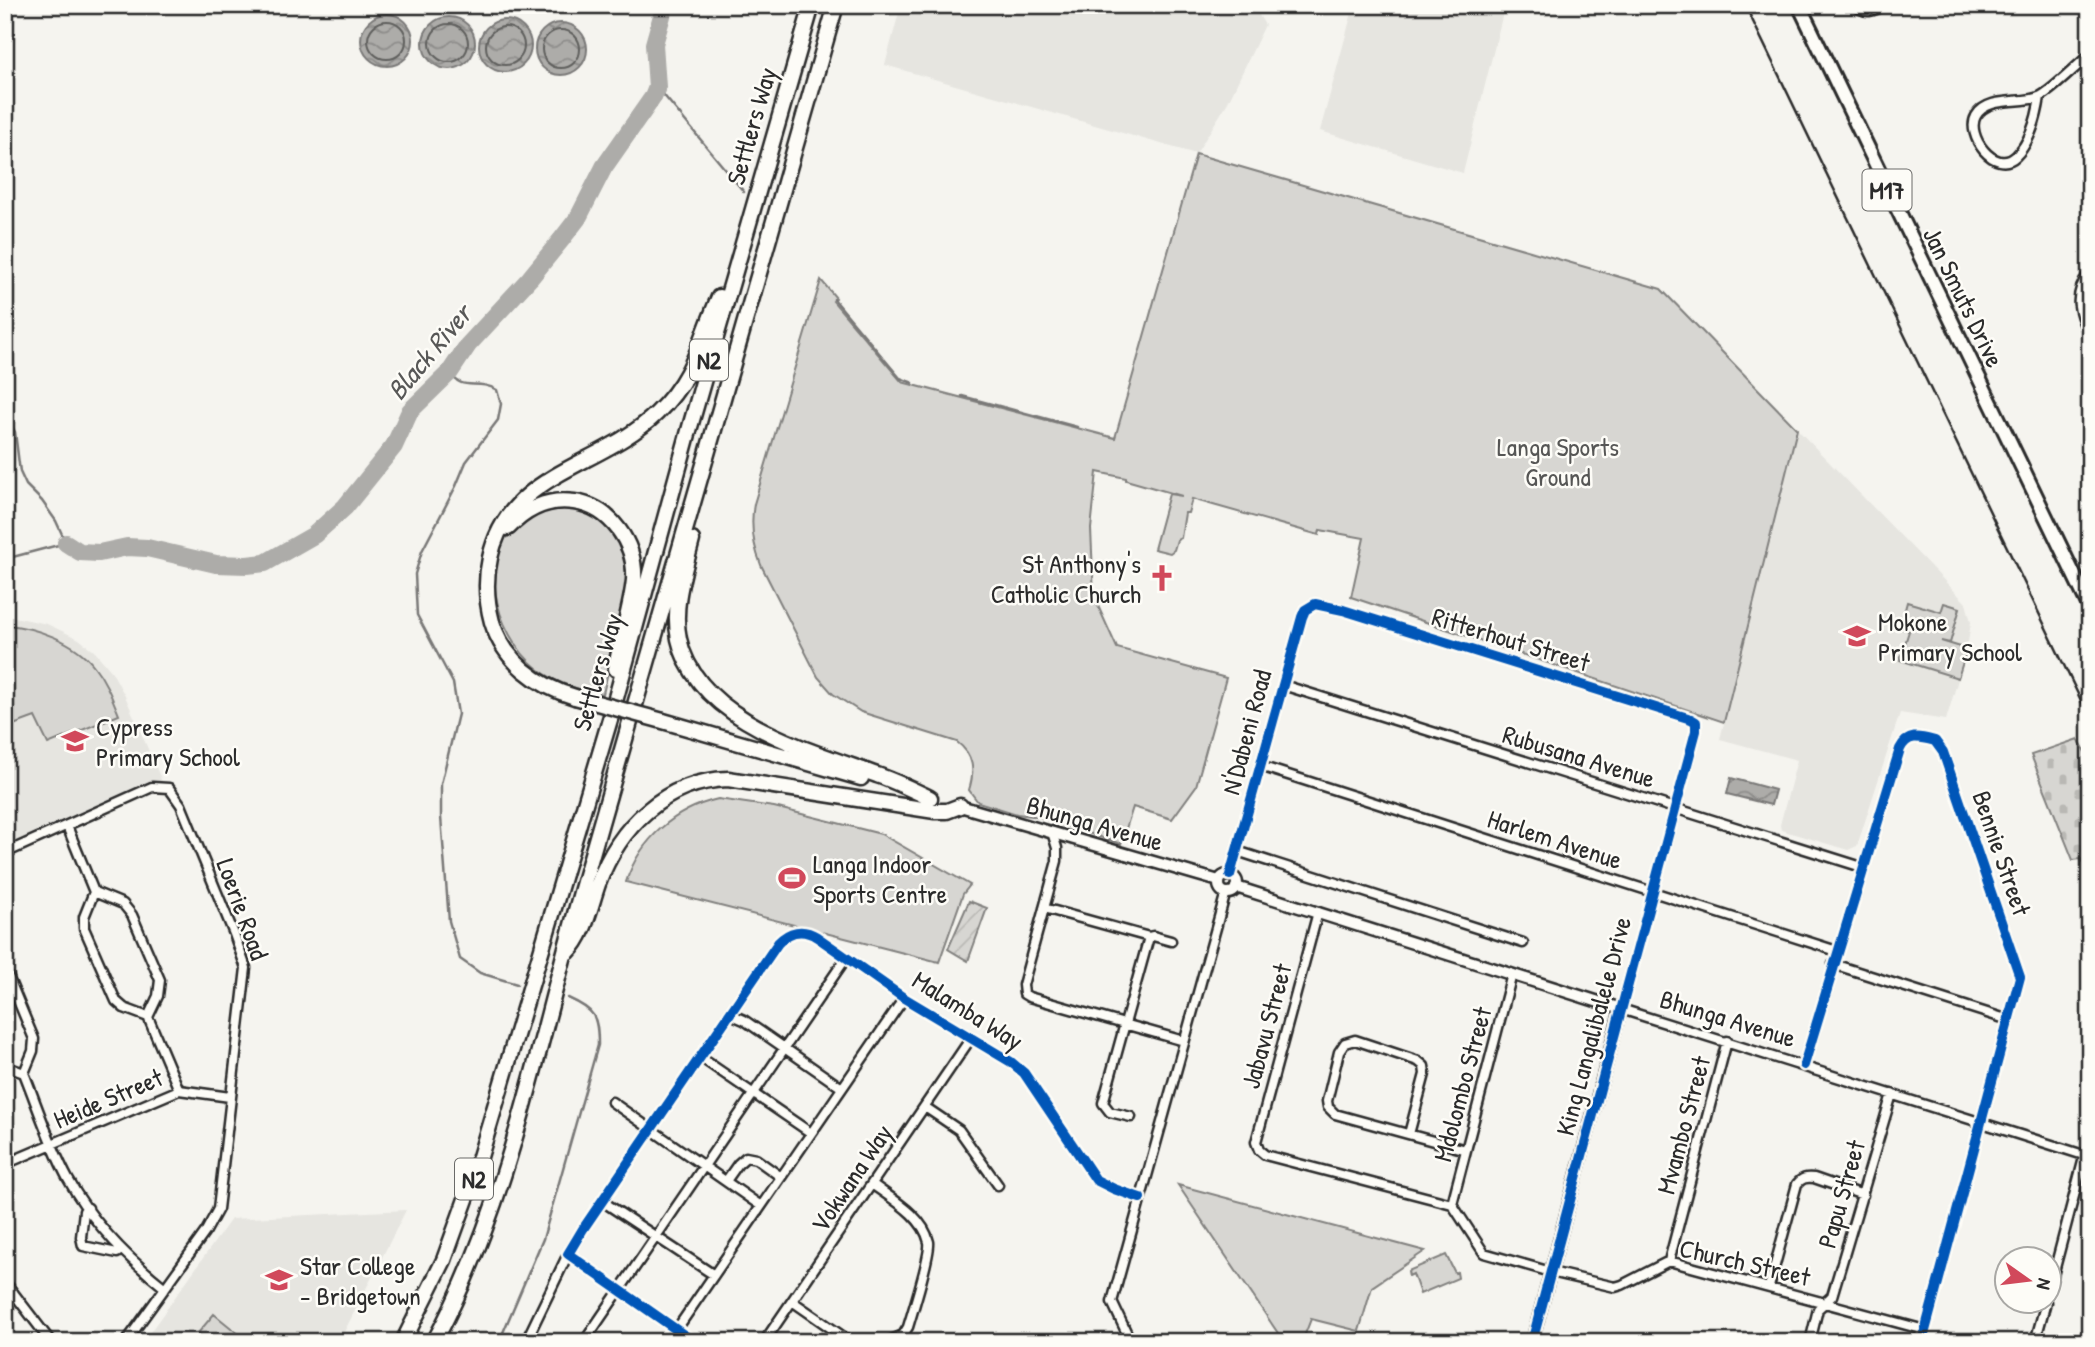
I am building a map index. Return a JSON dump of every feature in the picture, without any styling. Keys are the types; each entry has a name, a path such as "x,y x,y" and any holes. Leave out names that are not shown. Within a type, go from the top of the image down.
{"highway":[{"name":"Settlers Way","path":"403,1342 444,1260 460,1220 611,716 690,427 812,5"},
{"name":"Settlers Way","path":"434,1342 482,1240 836,5"},
{"path":"743,242 691,369 677,391 640,428 536,487 504,520 492,548 486,582 486,597 494,628 502,644 519,665 534,679 560,693 960,806"},
{"path":"712,435 678,600 679,637 691,670 719,702 764,729 930,798"},
{"path":"492,548 524,512 542,504 560,501 577,502 594,508 610,518 620,531 631,554 634,580 619,645 611,716"},
{"path":"561,964 579,936 601,876 617,847 649,808 676,790 701,782 728,779 935,811 947,811 960,806"}],"main road":[{"name":"Jan Smuts Drive","path":"1799,5 2090,608"}],"street":[{"path":"1855,5 1866,12 1885,5"},
{"path":"2040,97 2033,128 2016,156 2002,161 1989,157 1973,126 1976,115 1992,104 2040,97 2090,55"},
{"path":"2090,272 2083,281 2078,310 2090,337"},
{"name":"Ritterhout Street","path":"1311,605 1323,604 1343,610 1696,722"},
{"name":"N'Dabeni Road","path":"1230,875 1301,617 1311,605"},
{"name":"Rubusana Avenue","path":"1283,685 1862,867"},
{"name":"King Langalibalele Drive","path":"1532,1342 1696,731 1696,722"},
{"name":"Bennie Street","path":"1804,1065 1862,867 1902,744 1913,737 1935,741 1943,752 2018,969 2019,984 1922,1342"},
{"name":"Harlem Avenue","path":"1260,766 1837,951"},
{"name":"Loerie Road","path":"67,826 152,787 169,788 181,805 246,968 218,1209 206,1231 126,1342"},
{"name":"Bhunga Avenue","path":"960,806 1219,881"},
{"path":"5,853 67,826 94,892 84,917 84,928 116,1001 124,1008 148,1017 179,1090"},
{"path":"1052,832 1058,852 1023,985 1024,994 1184,1041"},
{"path":"1237,851 1523,943"},
{"path":"1230,875 1236,879 1236,887 1226,892 1220,888 1219,881 1223,876 1230,875"},
{"name":"Bhunga Avenue","path":"1236,887 2087,1156"},
{"path":"94,892 124,904 160,980 158,996 148,1017"},
{"path":"1131,1342 1112,1302 1226,892"},
{"path":"1044,908 1149,937 1171,940"},
{"name":"Jabavu Street","path":"1318,912 1256,1142 1259,1150 1265,1155 1452,1204"},
{"name":"Malamba Way","path":"730,1014 778,943 799,931 812,934 904,998 1011,1062 1024,1073 1096,1180 1140,1198"},
{"path":"1130,1118 1110,1112 1103,1102 1149,937"},
{"path":"584,1342 846,958"},
{"path":"1833,964 2010,1020"},
{"path":"5,969 34,1038 33,1051 24,1073 68,1178 121,1250 165,1289"},
{"name":"Mdolombo Street","path":"1452,1204 1512,974"},
{"name":"Malamba Way","path":"668,1342 904,998"},
{"path":"527,1339 568,1254 730,1014 744,1020 842,1088"},
{"name":"Vokwana Way","path":"764,1342 971,1038"},
{"path":"1409,1134 1425,1074 1424,1066 1418,1061 1355,1040 1345,1043 1339,1052 1326,1101 1328,1107 1339,1116 1466,1150"},
{"name":"Mvambo Street","path":"1669,1261 1727,1041"},
{"path":"700,1057 811,1133"},
{"path":"5,1066 24,1073"},
{"name":"Heide Street","path":"5,1164 179,1090 230,1097"},
{"name":"Papu Street","path":"1810,1342 1818,1309 1832,1296 1892,1094"},
{"path":"612,1102 761,1206"},
{"path":"925,1107 959,1130 998,1185"},
{"path":"2061,1246 2087,1156"},
{"path":"726,1181 740,1160 749,1157 781,1177"},
{"path":"1769,1287 1797,1184 1801,1180 1814,1178 1863,1195"},
{"path":"872,1184 912,1216 925,1232 929,1246 908,1327 903,1335 887,1342"},
{"path":"602,1200 714,1275"},
{"name":"Church Street","path":"1452,1204 1484,1253 1551,1272 1615,1287 1669,1261 1925,1330"},
{"path":"88,1208 84,1211 80,1237 83,1246 117,1253 121,1250"},
{"path":"568,1254 694,1342"},
{"path":"5,1282 9,1294 51,1342"},
{"path":"792,1301 845,1340"},
{"path":"2035,1342 2042,1316"}],"shaded area":[{"path":"901,5 1253,5 1265,25 1228,102 1196,154 885,65"},
{"path":"1354,5 1505,5 1463,173 1320,131"},
{"name":"Mokone Primary School","path":"1797,429 1966,603 1971,622 1967,649 1946,720 1900,713 1857,846 1848,850 1781,830 1797,760 1720,739"},
{"name":"Cypress Primary School","path":"5,615 47,624 79,639 95,652 112,672 125,696 164,786 158,786 10,851 5,842"},
{"name":"Star College - Bridgetown","path":"406,1210 339,1342 143,1342 231,1219"}],"green space":[{"name":"Langa Sports Ground","path":"1196,154 1661,289 1797,429 1724,722 1351,597 1364,538 1320,530 1319,535 1192,499 1188,513 1185,513 1181,538 1177,540 1174,550 1170,553 1154,549 1169,494 1182,496 1126,478 1097,472 1091,529 1094,597 1117,648 1226,678 1196,786 1172,819 1133,807 1121,844 1040,817 1017,814 978,802 969,790 972,776 970,758 957,742 861,712 833,694 818,677 761,565 752,528 754,504 821,280 836,298 833,301 902,382 1115,438"},
{"path":"574,506 604,520 626,553 627,587 603,694 585,691 553,679 522,654 509,635 495,590 495,568 500,546 512,528 535,511"},
{"path":"1907,602 1941,612 1944,603 1960,608 1950,643 1941,641 1967,649 1958,678 1900,660 1909,631 1900,628"},
{"path":"5,625 41,632 76,649 98,672 119,715 48,744 35,717 5,728"},
{"path":"2078,739 2090,761 2090,882 2081,859 2073,860 2031,755"},
{"name":"Langa Indoor Sports Centre","path":"718,799 774,807 881,834 970,885 963,894 939,962 626,882 640,852 661,828 687,810"},
{"path":"969,901 987,908 968,961 948,949"},
{"path":"1178,1185 1425,1251 1372,1287 1359,1331 1311,1319 1302,1342 1284,1342"},
{"path":"1446,1255 1458,1278 1420,1294 1413,1274 1409,1276 1408,1271"},
{"path":"214,1314 246,1340 209,1342 198,1333"}],"water":[{"path":"387,14 397,16 405,22 411,30 411,50 405,58 397,64 387,66 377,64 369,58 363,50 361,40 363,30 369,22 377,16"},
{"path":"449,17 459,19 467,25 473,33 473,53 467,61 459,67 449,69 439,67 431,61 425,53 423,43 425,33 431,25 439,19"},
{"path":"505,20 515,22 523,28 529,36 529,56 523,64 515,70 505,72 495,70 487,64 481,56 479,46 481,36 487,28 495,22"},
{"path":"561,23 571,25 579,31 585,39 585,59 579,67 571,73 561,75 551,73 543,67 537,59 535,49 537,39 543,31 551,25"},
{"path":"1731,778 1775,790 1771,805 1727,794"}],"waterway":[{"name":"Black River","path":"66,543 80,552 99,553 127,547 147,548 216,564 247,565 265,563 314,535 345,507 394,446 410,411 450,372 468,345 530,278 578,218 604,167 653,97 657,87 654,44 665,5"},
{"path":"657,87 744,192"},
{"path":"834,299 900,378 913,383"},
{"path":"450,372 464,384 483,385 497,390 501,404 498,420 466,462 422,551 415,574 417,615 453,683 458,714 441,784 449,921 460,959 480,973 517,984"},
{"path":"962,396 1077,427"},
{"path":"5,413 15,432 20,472 26,485 56,521 66,543 5,559"},
{"path":"499,1342 543,1239 598,1045 593,1015 584,1006 568,998"}],"railway":[{"path":"1745,5 2090,719"}],"cycle path":[{"path":"1230,875 1302,617 1305,610 1315,604 1343,610 1696,722 1696,731 1532,1342"},
{"path":"1804,1065 1900,749 1911,738 1935,741 1943,752 2020,977 1922,1342"},
{"path":"694,1342 568,1254 778,943 791,933 807,932 817,937 904,998 1011,1062 1024,1073 1096,1180 1140,1198"}],"place":[{"name":"St Anthony's Catholic Church","path":"1162,578"},
{"name":"Mokone Primary School","path":"1857,636"},
{"name":"Cypress Primary School","path":"75,741"},
{"name":"Langa Indoor Sports Centre","path":"792,878"},
{"name":"Star College - Bridgetown","path":"279,1280"}]}
